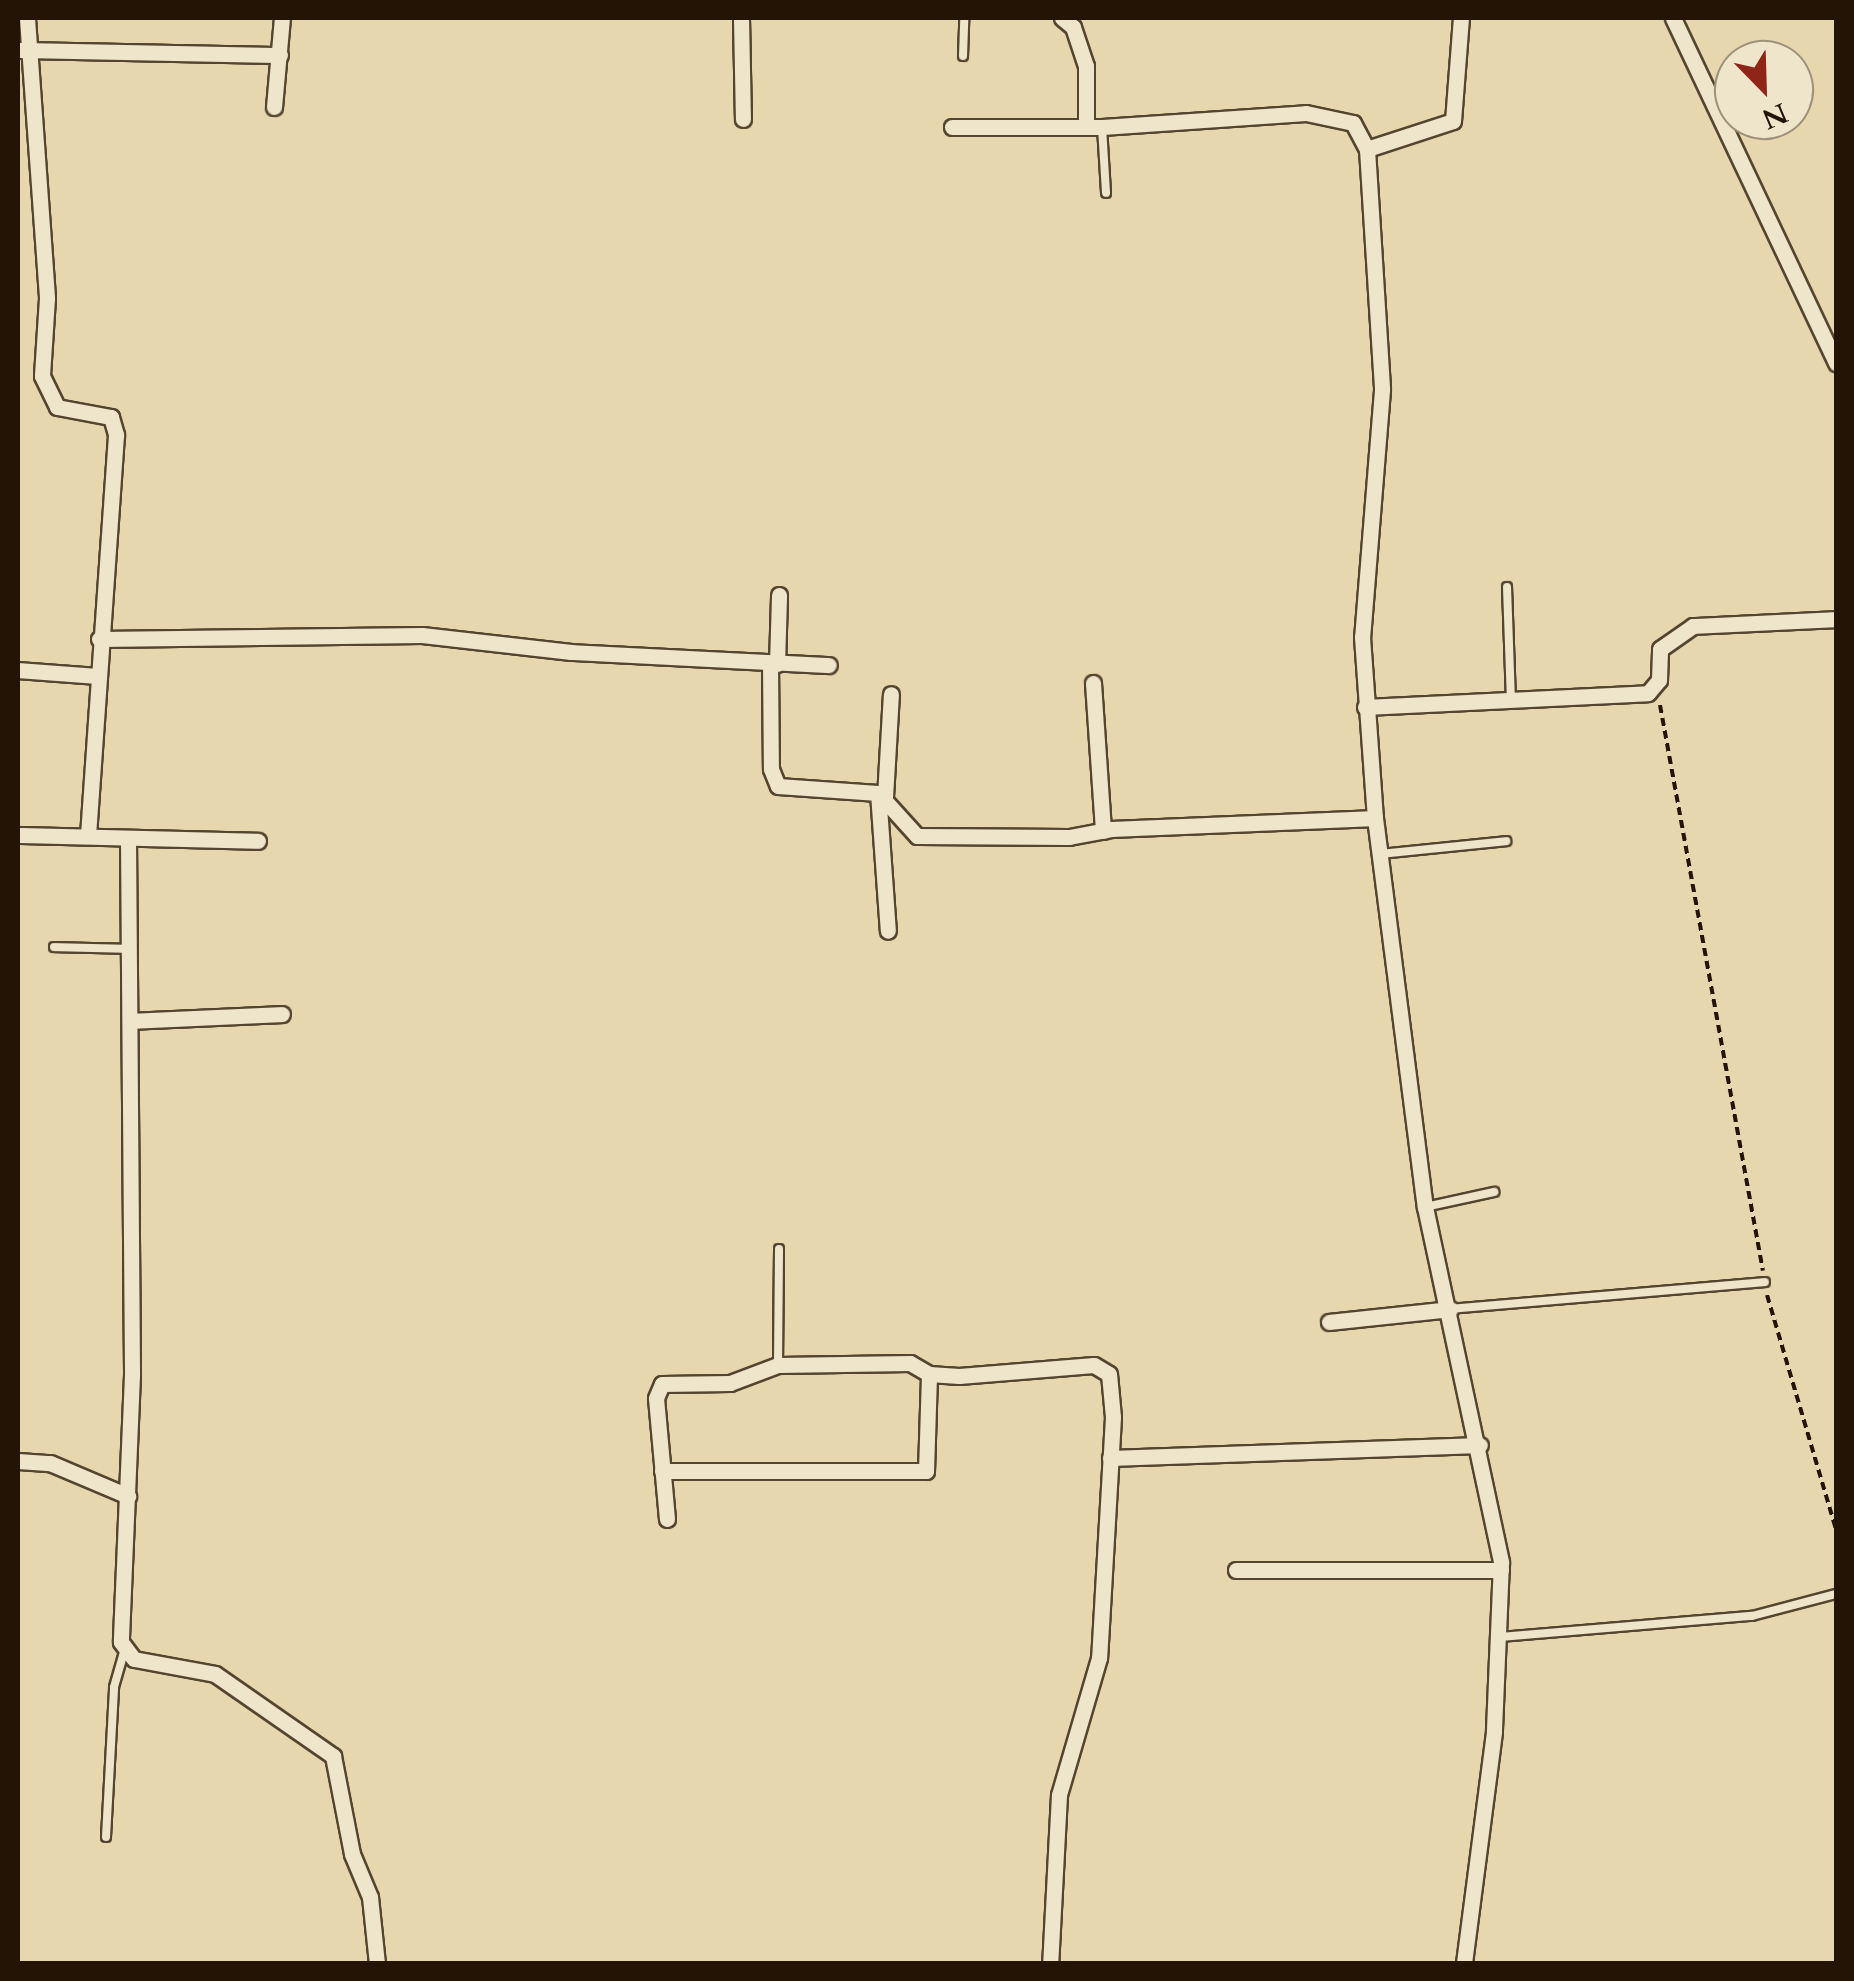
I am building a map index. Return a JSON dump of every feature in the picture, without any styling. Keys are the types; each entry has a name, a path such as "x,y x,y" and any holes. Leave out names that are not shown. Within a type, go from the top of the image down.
{"street":[{"path":"27,18 23,50 47,298 42,376 57,406 102,414 115,423 88,834"},
{"path":"274,106 282,18"},
{"path":"741,18 743,119"},
{"path":"1062,18 1073,27 1086,66 1094,126"},
{"path":"1367,149 1452,121 1461,18"},
{"path":"1674,18 1836,364"},
{"path":"23,50 280,55"},
{"path":"952,127 1094,126 1338,116 1363,134 1382,390 1381,458 1363,582 1365,707 1375,818 1425,1207 1480,1445 1501,1570 1500,1637 1464,1964"},
{"path":"778,595 771,768 778,786 882,795 917,836 1070,838 1103,831 1375,818"},
{"path":"1365,707 1657,690 1660,649 1693,626 1836,619"},
{"path":"99,639 422,635 571,652 829,665"},
{"path":"18,670 97,676"},
{"path":"1094,683 1103,831"},
{"path":"888,930 882,795 891,694"},
{"path":"18,835 258,841"},
{"path":"128,838 128,1496 119,1619 124,1651 134,1659 215,1674 333,1756 352,1854 370,1897 377,1964"},
{"path":"130,1020 282,1014"},
{"path":"1329,1322 1450,1309"},
{"path":"667,1519 656,1398 662,1384 730,1383 778,1365 910,1364 929,1374 1103,1367 1110,1388 1110,1458 1099,1658 1059,1795 1050,1964"},
{"path":"662,1471 926,1471 929,1374"},
{"path":"1110,1458 1480,1445"},
{"path":"18,1461 50,1463 128,1496"},
{"path":"1236,1570 1501,1570"}],"lane":[{"path":"963,56 964,18"},
{"path":"1094,126 1106,193"},
{"path":"1507,587 1511,700"},
{"path":"1379,854 1506,841"},
{"path":"54,947 130,948"},
{"path":"1425,1207 1494,1192"},
{"path":"778,1365 780,1249"},
{"path":"1450,1309 1765,1282"},
{"path":"1500,1637 1752,1616 1836,1594"},
{"path":"106,1837 114,1688 124,1651"}],"path":[{"path":"1657,690 1775,1339 1836,1530"}]}
